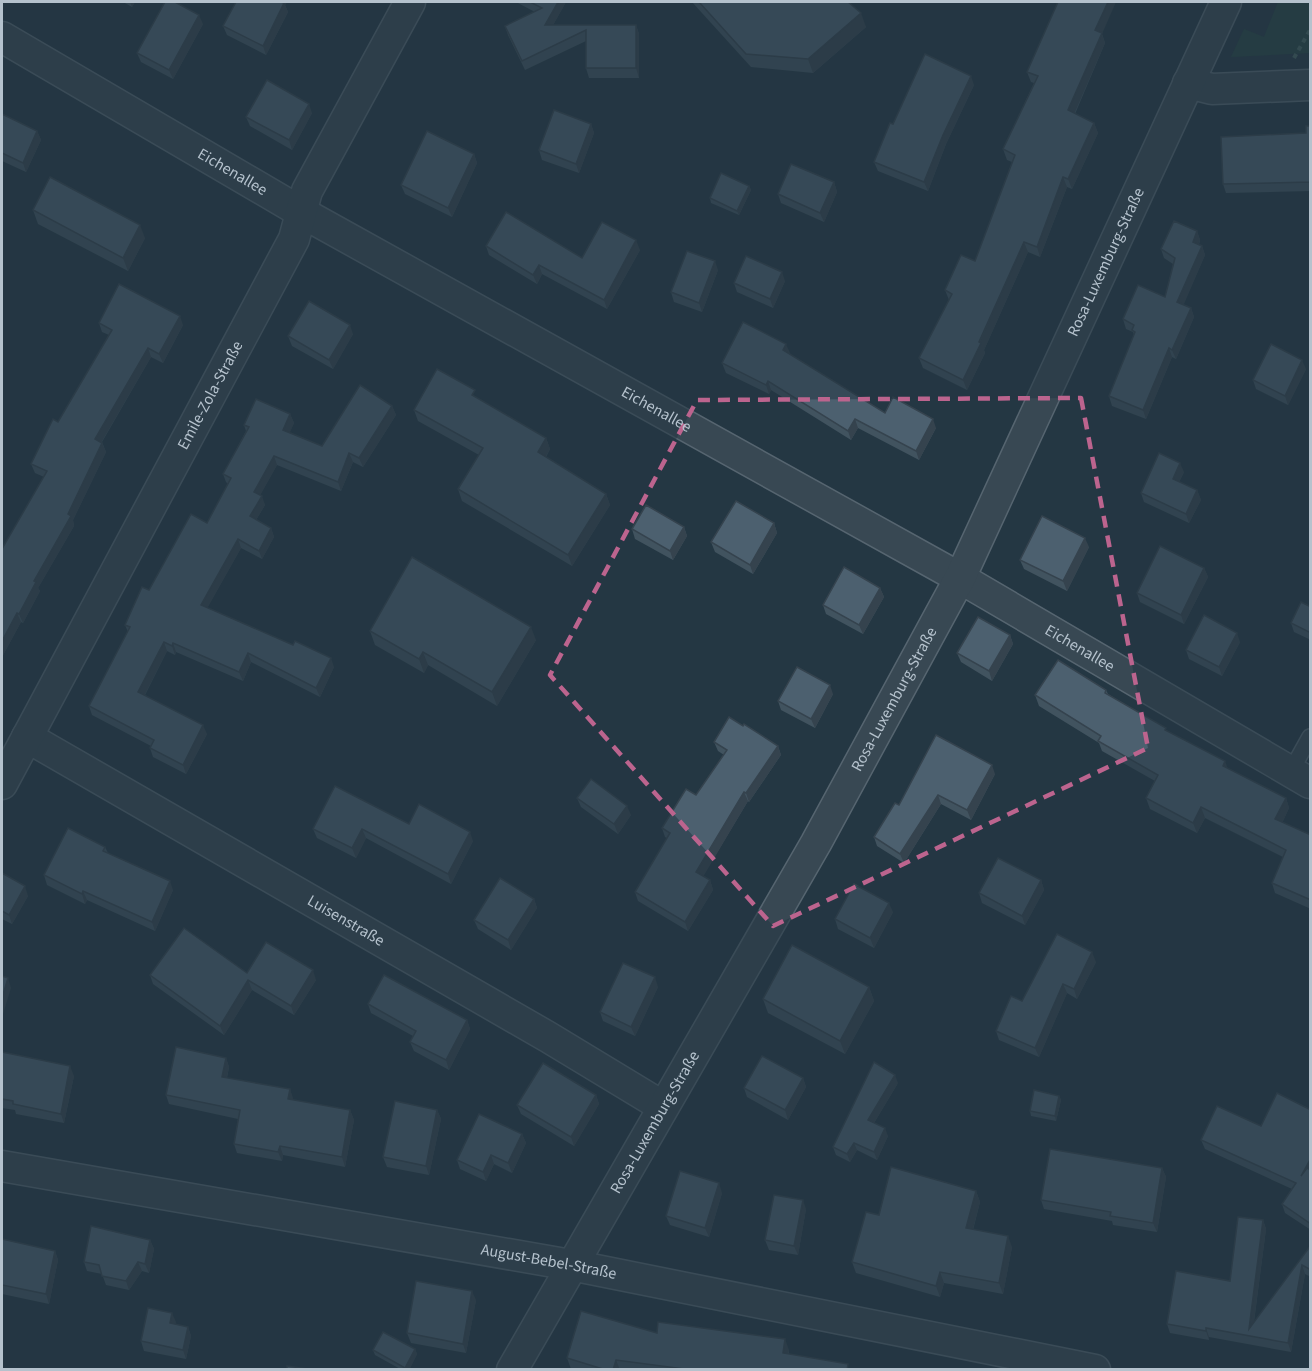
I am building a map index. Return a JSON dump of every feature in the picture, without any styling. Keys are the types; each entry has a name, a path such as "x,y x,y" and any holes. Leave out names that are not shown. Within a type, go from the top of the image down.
{"street":[{"name":"Emile-Zola-Straße","path":"2,784 294,239 307,191 410,2"},
{"name":"Rosa-Luxemburg-Straße","path":"512,1370 662,1106 816,843 960,578 1226,2"},
{"name":"Eichenallee","path":"2,37 301,212 960,578 1301,777"},
{"path":"1188,83 1212,89 1311,85"},
{"name":"Luisenstraße","path":"27,737 548,1037 662,1106"},
{"name":"August-Bebel-Straße","path":"2,1166 571,1265 1095,1370"}],"lane":[{"path":"1301,777 1311,737"}],"highlighted area":[{"path":"1081,398 1148,748 773,926 550,675 697,400"}],"green space":[{"path":"1278,2 1310,2 1310,53 1231,57 1244,29 1264,37"}],"building":[{"path":"165,2 175,2 199,15 169,70 137,53"},
{"path":"236,2 284,3 263,46 223,26"},
{"path":"530,2 558,2 545,25 636,25 636,68 586,68 586,30 522,61 505,26 542,8"},
{"path":"699,2 848,2 861,13 808,59 746,54"},
{"path":"1058,2 1108,2 1095,30 1102,33 1068,110 1094,123 1068,179 1063,177 1037,247 1024,242 963,380 919,358 952,294 945,290 961,255 975,261 1015,155 1003,149 1038,76 1027,72"},
{"path":"925,54 971,76 924,182 874,162 890,123 893,124"},
{"path":"267,80 309,104 289,140 246,117"},
{"path":"554,110 591,124 576,164 539,150"},
{"path":"2,114 37,131 23,163 2,153"},
{"path":"1306,126 1311,126 1311,182 1223,184 1221,137 1306,133"},
{"path":"427,131 474,154 448,208 401,185"},
{"path":"791,164 834,182 820,213 778,194"},
{"path":"721,173 749,186 737,211 710,198"},
{"path":"50,177 140,225 123,258 33,210"},
{"path":"506,212 582,258 602,222 636,240 604,300 539,265 533,275 486,246"},
{"path":"1174,221 1197,231 1193,242 1202,246 1177,302 1191,308 1172,350 1169,348 1143,410 1109,396 1135,332 1132,330 1134,325 1123,319 1138,285 1165,297 1175,258 1161,249"},
{"path":"687,251 715,261 699,303 671,292"},
{"path":"746,256 782,272 770,299 734,283"},
{"path":"119,284 180,316 159,354 148,348 95,439 102,443 68,514 71,516 34,581 36,582 19,614 17,613 2,641 2,549 47,471 31,464 53,419 58,422 112,330 99,323"},
{"path":"309,301 350,325 329,360 288,336"},
{"path":"743,322 786,344 783,350 885,413 893,397 933,419 916,451 855,419 848,431 768,381 766,385 722,363"},
{"path":"1271,344 1302,360 1285,396 1253,380"},
{"path":"437,369 475,390 472,395 546,438 538,452 606,494 568,555 458,489 483,448 414,410"},
{"path":"360,385 392,406 359,458 349,453 338,482 274,456 254,492 262,496 250,516 271,528 259,551 238,539 201,605 293,645 295,641 331,658 316,688 248,653 239,672 173,643 172,646 164,642 138,692 203,725 183,765 150,748 154,740 89,706 130,627 125,625 142,587 149,590 191,514 207,523 231,478 223,474 249,427 244,425 256,399 290,414 283,430 322,446"},
{"path":"1159,453 1180,463 1173,479 1197,490 1186,514 1141,493"},
{"path":"736,501 774,523 750,565 711,542"},
{"path":"646,505 684,527 670,551 632,529"},
{"path":"1042,516 1085,538 1063,581 1020,560"},
{"path":"1160,546 1204,568 1181,615 1137,593"},
{"path":"412,557 531,627 492,692 423,652 419,659 370,631"},
{"path":"844,567 880,588 859,625 823,605"},
{"path":"1301,602 1311,607 1311,633 1291,623"},
{"path":"1204,615 1237,633 1219,667 1186,650"},
{"path":"978,617 1010,635 989,671 957,653"},
{"path":"1058,660 1106,690 1105,693 1166,728 1165,730 1225,761 1223,766 1286,798 1275,819 1311,835 1311,900 1272,883 1286,850 1201,807 1193,823 1146,798 1158,775 1098,741 1101,736 1035,695"},
{"path":"797,667 830,685 811,719 778,701"},
{"path":"729,717 778,746 746,793 744,792 696,872 710,880 685,922 635,892 670,833 662,828 686,789 696,795 727,750 714,742"},
{"path":"936,735 992,765 967,810 938,795 900,854 874,837 895,803 899,805"},
{"path":"591,779 627,806 614,824 577,798"},
{"path":"335,786 409,824 419,804 470,832 448,874 362,829 352,848 313,829"},
{"path":"68,828 105,847 103,851 170,881 152,922 83,891 82,894 44,875"},
{"path":"998,858 1041,880 1022,916 979,893"},
{"path":"2,873 25,886 9,915 2,911"},
{"path":"500,878 534,899 508,940 474,920"},
{"path":"854,884 889,903 870,938 835,919"},
{"path":"184,928 247,973 266,942 313,970 291,1006 248,980 220,1026 150,975"},
{"path":"1057,934 1092,952 1074,989 1063,984 1035,1048 996,1031 1011,996 1022,1001"},
{"path":"792,945 869,987 840,1041 763,999"},
{"path":"623,963 655,977 631,1027 600,1012"},
{"path":"384,975 467,1020 446,1060 410,1042 416,1031 368,1004"},
{"path":"2,976 8,978 2,998"},
{"path":"176,1047 226,1058 222,1077 290,1089 288,1099 350,1110 342,1157 280,1146 278,1152 234,1144 240,1110 166,1095"},
{"path":"2,1052 70,1066 61,1114 13,1104 13,1101 2,1099"},
{"path":"762,1056 803,1078 785,1110 744,1088"},
{"path":"874,1062 895,1075 868,1120 885,1128 874,1152 854,1143 847,1154 833,1147"},
{"path":"543,1063 596,1095 571,1137 517,1105"},
{"path":"1034,1090 1059,1096 1055,1116 1030,1111"},
{"path":"1277,1093 1311,1110 1311,1158 1301,1176 1307,1168 1311,1170 1311,1224 1282,1204 1296,1183 1201,1140 1217,1106 1261,1126"},
{"path":"395,1101 437,1110 426,1166 383,1157"},
{"path":"479,1114 522,1134 508,1163 491,1155 483,1172 457,1160"},
{"path":"1050,1149 1162,1168 1153,1223 1110,1216 1111,1212 1041,1200"},
{"path":"891,1167 976,1191 966,1228 1008,1236 999,1283 940,1272 936,1286 852,1262 866,1212 879,1215"},
{"path":"680,1171 719,1183 705,1228 666,1216"},
{"path":"774,1195 803,1200 794,1246 765,1240"},
{"path":"1238,1217 1263,1220 1249,1329 1311,1245 1311,1270 1302,1265 1288,1343 1206,1328 1206,1331 1167,1324 1176,1271 1230,1281"},
{"path":"91,1226 150,1240 145,1264 138,1262 126,1281 102,1276 99,1265 84,1262"},
{"path":"2,1239 55,1251 46,1294 2,1285"},
{"path":"416,1281 472,1291 463,1344 407,1333"},
{"path":"148,1308 172,1313 170,1323 188,1327 183,1350 141,1341"},
{"path":"581,1311 657,1333 658,1322 785,1339 783,1353 848,1364 847,1370 692,1370 616,1360 613,1370 606,1370 567,1358"},
{"path":"383,1332 415,1349 405,1368 373,1350"},
{"path":"287,1366 314,1370 287,1370"}]}
